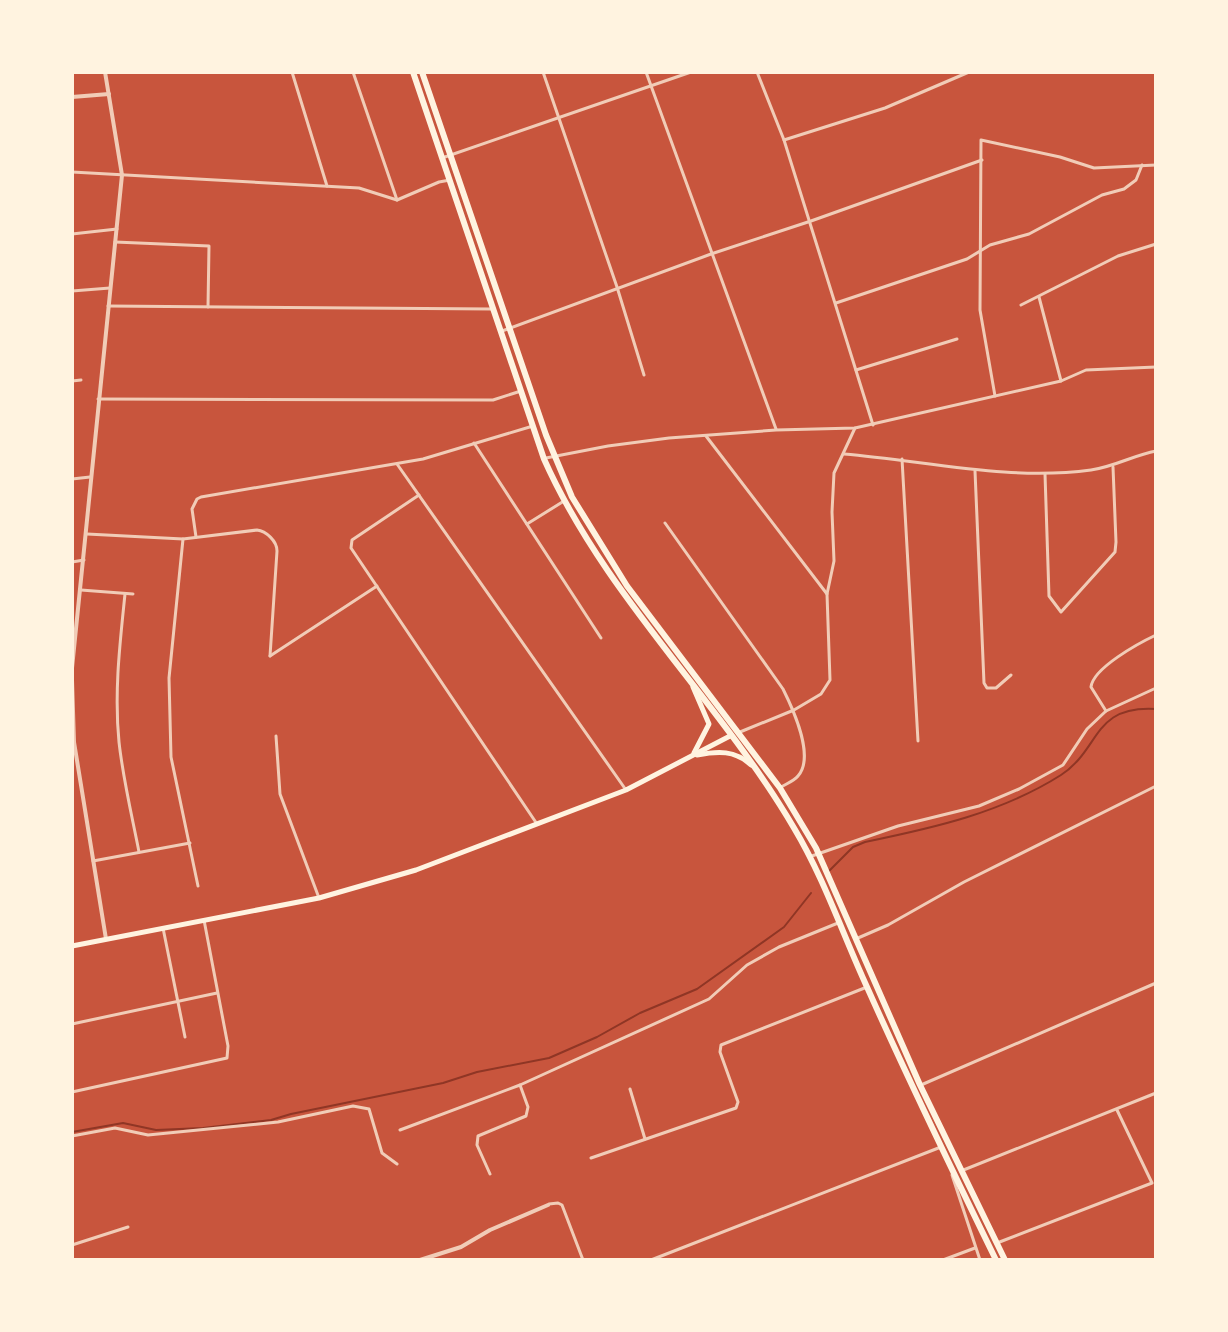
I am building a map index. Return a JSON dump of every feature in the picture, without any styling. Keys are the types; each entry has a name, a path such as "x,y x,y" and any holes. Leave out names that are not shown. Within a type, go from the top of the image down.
{"main road":[{"path":"413,72 544,459 564,501 618,584 692,686 721,723 734,734 795,828 996,1260"},
{"path":"422,72 553,456 572,497 627,586 734,734 780,788 819,853 920,1085 1005,1260"},
{"path":"692,686 709,724 692,756"},
{"path":"72,946 319,898 416,870 626,790 734,734"},
{"path":"692,756 714,752 739,755 760,777"}],"street":[{"path":"72,668 122,175 105,72"},
{"path":"292,72 327,186"},
{"path":"353,72 397,200"},
{"path":"543,72 644,375"},
{"path":"646,72 776,430"},
{"path":"442,158 691,72"},
{"path":"757,72 811,221 873,425"},
{"path":"784,140 885,108 969,72"},
{"path":"72,97 109,94"},
{"path":"995,396 980,310 981,140 1060,157 1094,168 1156,165"},
{"path":"502,331 617,287 982,160"},
{"path":"836,303 967,259 990,245 1029,234 1102,195 1124,189 1136,180 1142,165"},
{"path":"72,172 327,186 371,191 397,200 450,180"},
{"path":"72,234 117,229"},
{"path":"115,242 209,246 208,307"},
{"path":"1021,305 1118,256 1156,244"},
{"path":"72,291 110,288"},
{"path":"1039,297 1061,381"},
{"path":"108,306 494,309"},
{"path":"856,370 957,339"},
{"path":"544,459 608,446 706,436 855,428 1061,381 1086,370 1156,367"},
{"path":"72,381 81,380"},
{"path":"98,399 493,400 521,390"},
{"path":"196,537 192,509 201,497 423,459 533,426"},
{"path":"734,734 794,710 821,694 830,680 827,594 834,561 834,473 855,428"},
{"path":"706,436 827,594"},
{"path":"474,442 601,638"},
{"path":"843,454 902,459 975,471 1045,474 1093,470 1156,451"},
{"path":"902,459 918,741"},
{"path":"397,464 626,790"},
{"path":"1045,474 1049,596 1061,612 1115,552 1113,465"},
{"path":"975,471 984,683 987,688 996,688 1011,675"},
{"path":"72,479 90,477"},
{"path":"419,495 350,544 537,824"},
{"path":"527,524 564,501"},
{"path":"665,523 783,689 794,710 802,742 802,766 800,775 780,788"},
{"path":"87,534 183,539 260,530 277,546 270,656 377,586"},
{"path":"183,539 169,678 171,757 198,886"},
{"path":"72,562 84,560"},
{"path":"81,590 133,594"},
{"path":"125,594 117,676 118,723 125,782 139,852"},
{"path":"1106,711 1091,687 1093,679 1131,646 1156,635"},
{"path":"72,680 73,742 106,939"},
{"path":"809,857 898,826 979,806 1019,789 1063,765 1087,729 1106,711 1156,688"},
{"path":"276,736 280,794 319,898"},
{"path":"855,940 1156,786"},
{"path":"93,861 190,843"},
{"path":"72,1092 227,1058 228,1046 204,920"},
{"path":"400,1130 520,1085 709,999 747,965 779,947 838,923"},
{"path":"163,928 185,1037"},
{"path":"920,1085 1156,983"},
{"path":"591,1158 736,1108 738,1102 720,1052 721,1045 867,987"},
{"path":"72,1024 217,993"},
{"path":"490,1174 477,1145 478,1136 526,1116 528,1107 520,1085"},
{"path":"630,1089 645,1139"},
{"path":"961,1171 1156,1093"},
{"path":"72,1136 115,1128 148,1135 278,1122 353,1106 369,1109 382,1153 397,1164"},
{"path":"997,1243 1152,1183 1117,1110"},
{"path":"651,1260 941,1147"},
{"path":"947,1160 980,1260"},
{"path":"420,1260 461,1247 490,1230 558,1203 562,1205 583,1260"},
{"path":"72,1245 128,1227"},
{"path":"943,1260 975,1248"}],"waterway":[{"path":"829,871 853,847 865,842 966,818 1015,800 1074,765 1108,721 1135,710 1156,709"},
{"path":"72,1132 123,1123 156,1130 271,1120 549,1058 697,989 784,927 811,893"}]}
